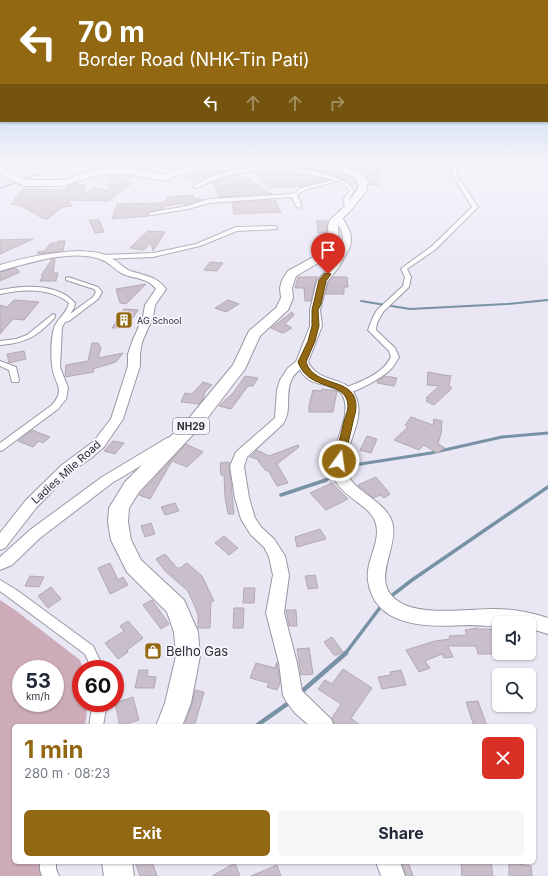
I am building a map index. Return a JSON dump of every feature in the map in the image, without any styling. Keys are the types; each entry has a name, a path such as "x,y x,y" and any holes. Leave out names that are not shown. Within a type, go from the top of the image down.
{"highway":[{"name":"NH29","path":"170,724 178,703 188,656 186,632 176,607 134,566 121,540 118,522 119,508 132,487 214,400 240,366 254,334 281,310 286,298 288,280 292,274 321,257 332,247 334,241 333,226 350,205"},
{"path":"117,864 119,876"}],"main road":[{"path":"343,213 347,238 345,247 337,263 322,280 318,304 315,310 316,326 309,348 302,362 309,375 316,379 341,387 349,395 352,407 339,461 339,471 344,481 377,512 384,524 384,541 376,571 380,594 385,601 402,612 416,616 456,618 507,617 520,618 548,626"}],"street":[{"path":"151,213 195,205"},
{"path":"343,213 345,205"},
{"path":"346,391 384,372 393,363 395,357 392,350 372,330 375,317 385,305 406,287 408,277 404,269 454,230 475,207 474,205"},
{"path":"0,268 19,262 58,256 80,255 103,257 153,255 198,246 236,229 275,228"},
{"name":"Ladies Mile Road","path":"0,544 31,504 67,468 99,444 117,419 121,410 134,366 134,354 137,342 148,317 150,305 161,289 156,282 142,276 122,271 103,257"},
{"path":"58,328 98,295 99,292 96,288 68,279"},
{"path":"0,292 29,288 52,292 68,298 72,303 71,308 58,328 56,367 64,388 62,399 55,407 0,448"},
{"path":"0,344 22,341 34,336 53,316"},
{"path":"302,362 289,372 283,384 283,416 255,444 241,455 237,466 242,498 248,519 256,532 269,543 277,556 281,575 275,613 288,663 294,695 302,706 322,724"},
{"path":"0,363 13,369 15,380"},
{"path":"0,564 6,561 35,534 107,480 182,435"},
{"path":"0,585 89,650 94,660"},
{"path":"96,724 98,712"},
{"path":"48,864 48,870 51,876"},
{"path":"389,864 393,876"}],"shaded area":[{"path":"0,600 80,660 72,660 72,712 87,712 85,724 12,724 12,864 43,864 43,876 0,876"}],"building":[{"path":"20,205 72,206 63,207 47,219 42,218"},
{"path":"117,205 173,205 163,207 163,209 148,212 147,213 149,216 112,219"},
{"path":"232,205 277,205 281,212 234,214"},
{"path":"89,220 99,220 104,232 95,233"},
{"path":"317,221 327,221 327,233 318,233"},
{"path":"148,231 165,232 153,251 151,243 144,250 130,248"},
{"path":"33,239 0,254 0,240"},
{"path":"58,241 65,241 63,251 38,254 37,252 44,251 51,243 57,243"},
{"path":"52,259 55,259 53,273 58,273 56,281 40,281 43,276 41,276"},
{"path":"210,262 223,263 217,271 204,270"},
{"path":"16,268 20,272 0,281 0,272"},
{"path":"298,277 318,277 311,301 305,301 304,288 295,288"},
{"path":"333,277 347,277 348,287 344,287 344,294 325,294 328,283"},
{"path":"146,284 126,304 120,303 116,289"},
{"path":"14,300 39,302 24,320 13,319 0,334 0,305 7,307"},
{"path":"228,300 239,304 226,312 215,308"},
{"name":"AG School","path":"124,309 138,310 127,327 112,328"},
{"path":"292,312 294,315 285,324 292,328 283,333 271,328"},
{"path":"92,343 98,343 101,348 98,358 123,353 116,362 93,369 94,372 65,377 66,365 88,361"},
{"path":"24,351 26,359 9,363 7,354"},
{"path":"428,372 451,375 449,385 452,388 434,405 426,401 428,400 426,398 439,386 427,385"},
{"path":"245,376 258,378 253,386 248,386 231,409 219,406 233,393"},
{"path":"385,376 397,378 394,386 377,383"},
{"path":"203,382 212,385 205,392 203,399 199,404 181,402 185,393 192,394"},
{"path":"322,389 337,391 333,412 309,412 313,390 321,391"},
{"path":"411,417 433,425 434,419 442,421 442,430 438,444 445,448 437,453 424,445 419,450 394,440 408,427 405,425"},
{"path":"32,430 50,437 43,443 39,441 33,447 18,441"},
{"path":"367,436 377,439 371,453 360,450"},
{"path":"113,441 124,443 115,454 104,451"},
{"path":"186,444 203,452 187,467 172,461 150,499 139,495"},
{"path":"298,445 299,447 277,464 288,483 277,486 268,470 266,471 258,461 260,460 250,457 257,450 269,456"},
{"path":"229,462 234,514 228,514 225,497 224,475 221,475 220,463"},
{"path":"376,477 390,494 384,498 380,495 374,498 358,485"},
{"path":"332,483 348,499 326,510 310,493"},
{"path":"175,503 179,511 165,515 161,507"},
{"path":"151,523 155,534 145,537 141,526"},
{"path":"320,529 326,539 297,547 295,537"},
{"path":"224,536 238,548 229,555 215,543"},
{"path":"165,554 177,568 180,568 187,563 202,576 214,601 211,602 210,628 198,628 198,614 188,591 165,571 156,559"},
{"path":"110,563 118,580 123,577 128,585 110,594 98,568"},
{"path":"315,575 318,588 308,589 305,576"},
{"path":"30,576 44,577 39,587 25,586"},
{"path":"51,587 61,599 48,608 38,596"},
{"path":"244,588 255,588 254,603 243,603"},
{"path":"152,600 169,624 161,629 143,605"},
{"path":"234,608 244,608 243,628 233,628"},
{"path":"286,610 296,610 297,626 289,626"},
{"path":"128,621 143,638 118,659 105,643 124,631 120,626"},
{"path":"477,628 492,629 492,654 478,654 476,646 448,646 453,657 444,658 442,654 425,661 430,668 419,672 406,650 435,641 450,639 449,636 467,635 465,630"},
{"path":"332,637 343,652 337,655 334,655 324,642"},
{"path":"309,648 313,674 301,675 297,649"},
{"path":"277,662 280,683 277,690 267,687 269,683 250,678 256,663 275,668"},
{"path":"343,669 372,688 351,718 358,724 334,724 332,718 341,704 318,689 325,680 332,684"},
{"path":"139,670 148,670 147,676 156,677 154,688 135,688"},
{"path":"401,670 406,685 382,689 378,677 391,675 390,672"},
{"path":"195,690 204,692 195,724 185,724"},
{"path":"133,697 139,720 126,724 120,724 117,712 124,712 124,700"},
{"path":"478,701 486,724 473,724 466,702"},
{"path":"136,864 153,864 157,876 140,876"},
{"path":"235,864 240,876 212,876"},
{"path":"403,864 409,864 413,876 406,876"},
{"path":"461,864 491,864 493,876 462,876"},
{"path":"509,864 531,866 532,876 509,876"},
{"path":"277,865 281,876 251,876"}],"waterway":[{"path":"361,301 410,309 507,304 548,300"},
{"path":"344,470 354,465 431,453 502,437 548,433"},
{"path":"326,480 337,474"},
{"path":"281,495 326,480"},
{"path":"390,597 412,580 548,487"},
{"path":"345,654 382,605"},
{"path":"300,693 345,654"},
{"path":"259,724 290,702"}],"place":[{"name":"AG School","path":"124,320"},
{"name":"Belho Gas","path":"153,651"}],"route":[{"path":"328,274 322,280 322,287 315,310 316,326 312,341 302,362 309,375 325,383 341,387 349,395 352,407 339,461"}]}
